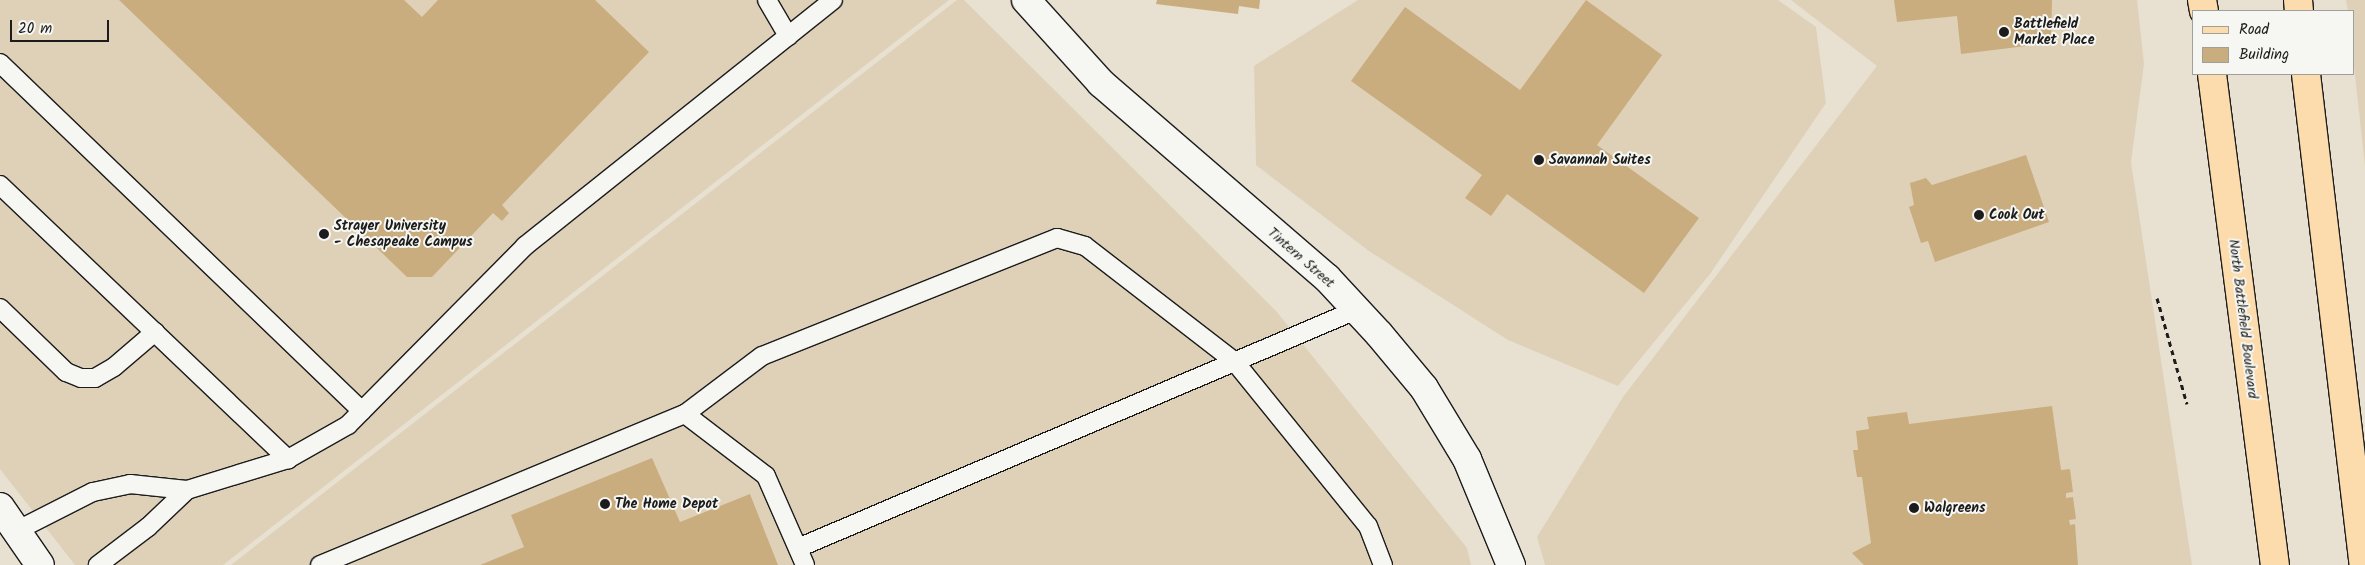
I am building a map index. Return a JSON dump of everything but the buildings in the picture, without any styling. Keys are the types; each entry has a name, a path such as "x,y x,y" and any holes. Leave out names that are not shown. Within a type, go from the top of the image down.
{"main road":[{"name":"North Battlefield Boulevard","path":"2212,75 2275,565"},
{"path":"2306,75 2364,565"}],"street":[{"name":"Tintern Street","path":"1026,0 1101,84 1327,278 1424,388 1466,458 1511,565"},
{"path":"0,506 40,565"}],"lane":[{"path":"767,0 788,36"},
{"path":"16,531 93,492 130,484 187,490 310,450 362,411 525,246 833,0"},
{"path":"0,63 362,411"},
{"path":"0,186 288,458"},
{"path":"320,565 685,414 762,356 1057,238 1086,246 1235,362 1368,526 1383,565"},
{"path":"0,308 66,372 81,378 95,378 114,366 155,332"},
{"path":"798,548 1356,310"},
{"path":"685,414 766,476 805,565"},
{"path":"98,565 148,527 187,490"}],"path":[{"path":"2157,298 2187,404"}],"shaded area":[{"name":"Strayer University - Chesapeake Campus","path":"0,0 949,0 223,565 75,565 0,469"},
{"path":"957,0 964,0 1276,311 1467,548 1471,565 231,565"},
{"path":"1358,0 1778,0 1816,27 1826,103 1710,274 1618,386 1508,340 1369,251 1256,165 1254,66"},
{"path":"1791,0 2137,0 2144,64 2131,162 2192,565 1545,565 1537,537 1623,397 1877,66"},
{"path":"2346,0 2365,0 2365,166 2355,75 2355,10 2348,10"}],"place":[{"name":"Battlefield Market Place","path":"2004,32"},
{"name":"Savannah Suites","path":"1539,160"},
{"name":"Cook Out","path":"1979,215"},
{"name":"Strayer University - Chesapeake Campus","path":"324,234"},
{"name":"The Home Depot","path":"605,504"},
{"name":"Walgreens","path":"1914,508"}]}
